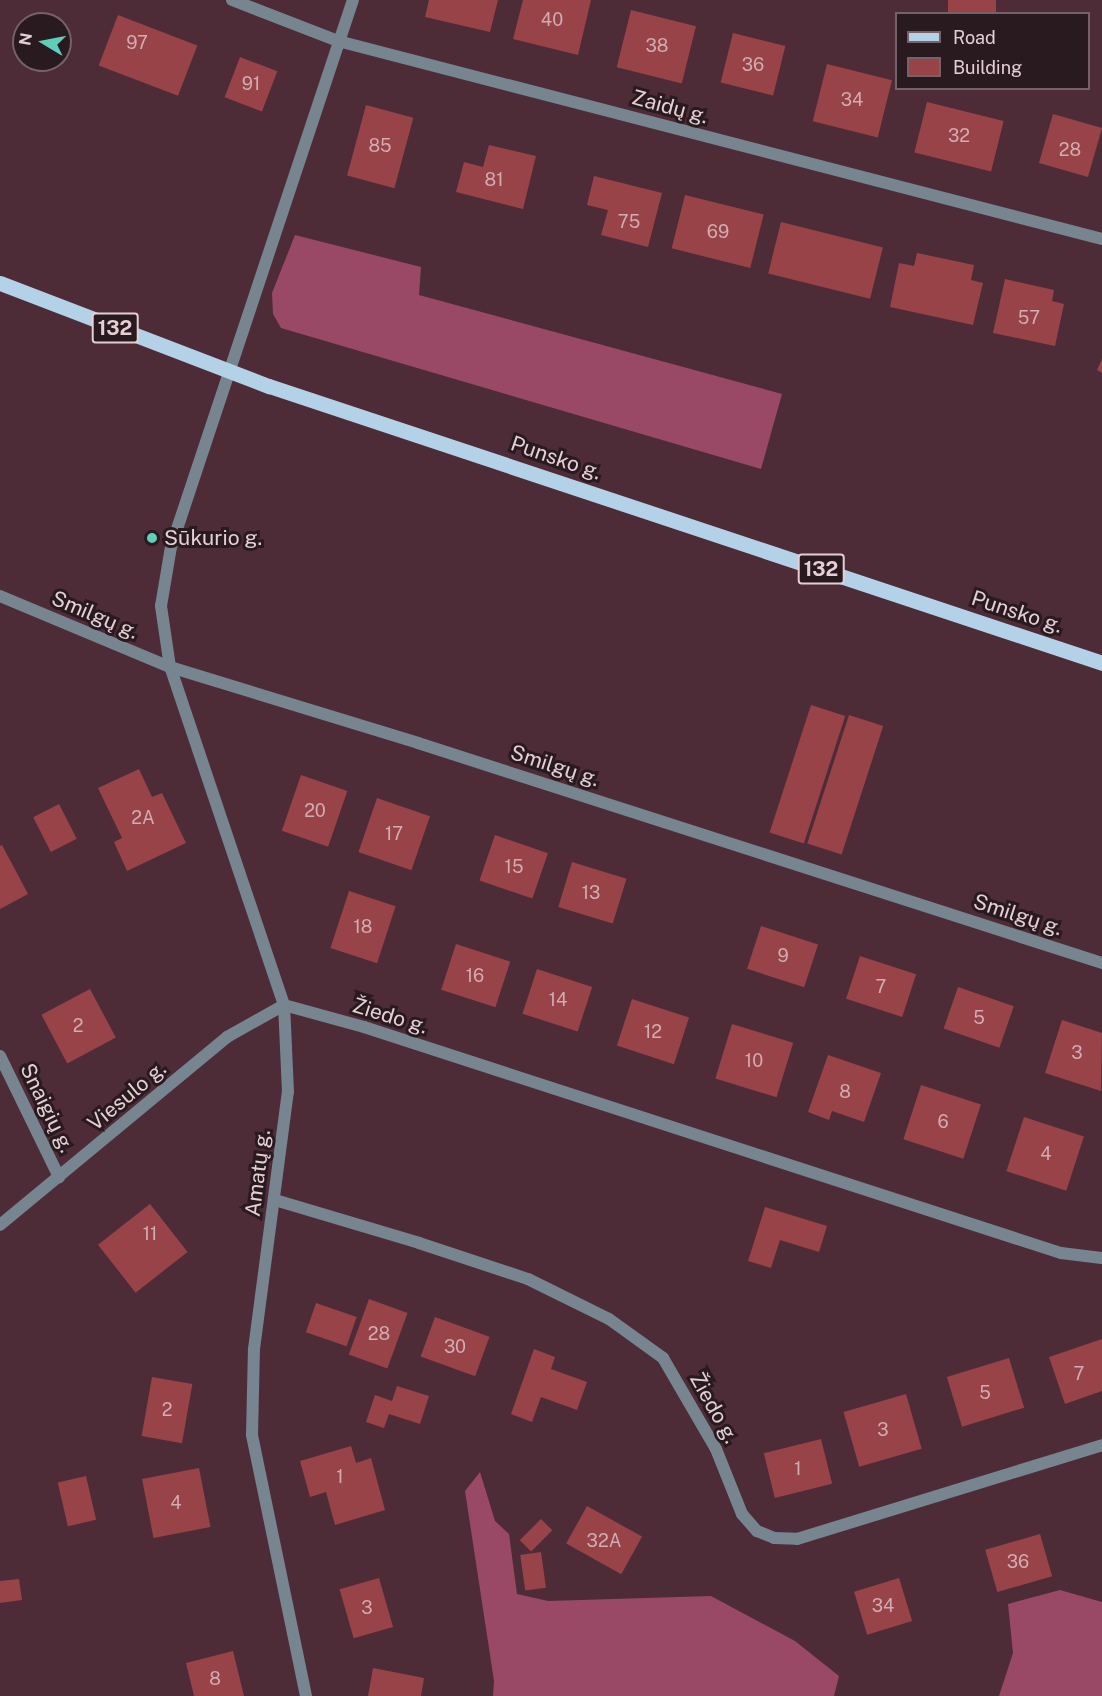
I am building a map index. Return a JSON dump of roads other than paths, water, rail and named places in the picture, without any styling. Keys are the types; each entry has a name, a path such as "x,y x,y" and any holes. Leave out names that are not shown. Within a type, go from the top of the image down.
{"main road":[{"name":"Punsko g.","path":"0,283 230,372 1102,663"}],"street":[{"name":"Zaidų g.","path":"232,0 338,41 1102,239"},
{"name":"Amatų g.","path":"306,1696 252,1435 254,1349 288,1092 285,1005 170,667 161,606 171,548 353,0"},
{"name":"Smilgų g.","path":"0,596 170,667 418,743 1102,963"},
{"name":"Viesulo g.","path":"0,1225 227,1037 285,1005"},
{"name":"Žiedo g.","path":"285,1005 364,1027 1061,1253 1102,1258"},
{"name":"Snaigių g.","path":"0,1056 59,1178"},
{"name":"Žiedo g.","path":"275,1200 419,1243 528,1279 609,1319 663,1358 716,1449 742,1514 757,1531 774,1538 796,1539 1102,1445"}],"place":[{"name":"Sūkurio g.","path":"152,538"}]}
